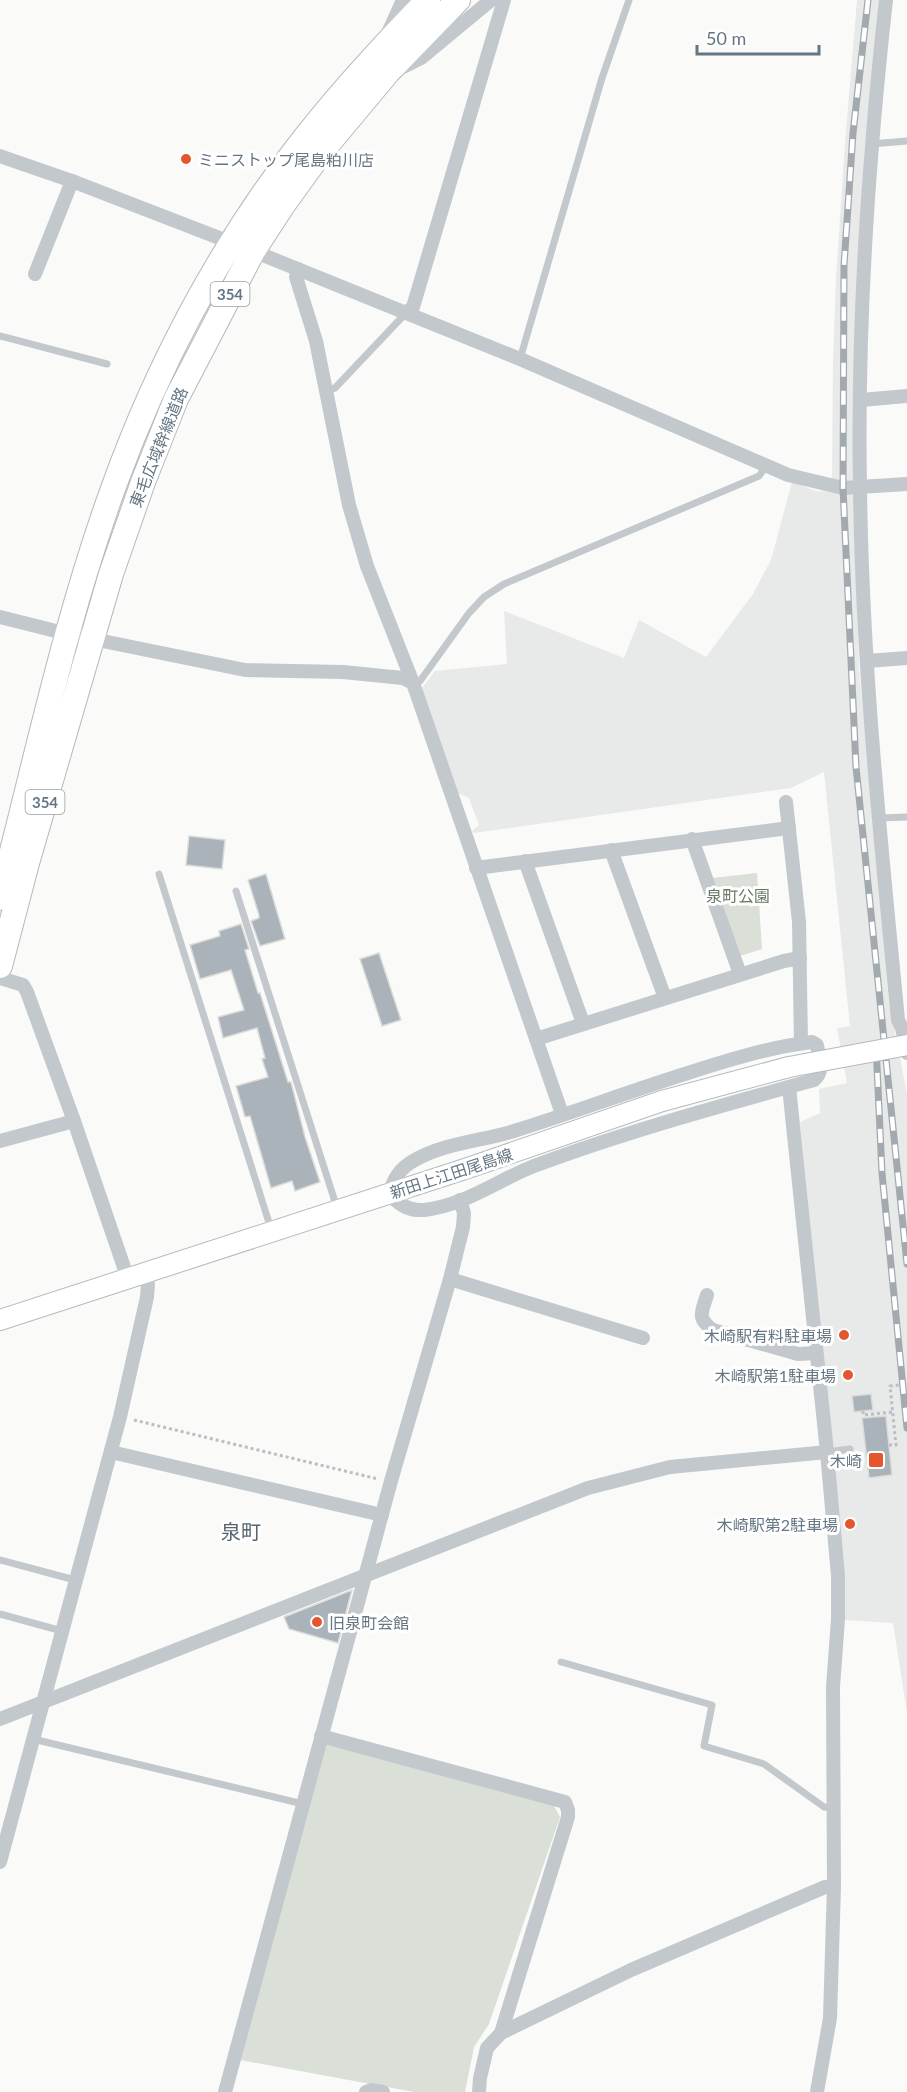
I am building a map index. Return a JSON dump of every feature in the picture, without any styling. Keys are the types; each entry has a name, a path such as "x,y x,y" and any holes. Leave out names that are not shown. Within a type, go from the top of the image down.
{"highway":[{"name":"東毛広域幹線道路","path":"0,966 27,863 126,529 167,420 199,352 262,196 330,106 381,48 428,0"},
{"name":"東毛広域幹線道路","path":"0,898 8,834 41,739 68,634 113,488 143,412 182,331 243,247 283,204 388,72 458,0"},
{"path":"41,739 51,725 63,700 76,651 93,639"}],"main road":[{"name":"新田上江田尾島線","path":"0,1320 390,1193 662,1101 905,1034"}],"street":[{"path":"381,48 402,0"},
{"path":"388,72 406,67 421,58 491,0"},
{"path":"406,313 413,307 504,0"},
{"path":"886,0 871,144 865,256 860,487 867,661 879,818 898,1020 905,1034 907,1055"},
{"path":"0,156 72,181 243,247 520,358 788,475 843,488 907,484"},
{"path":"35,274 72,181"},
{"path":"298,269 296,277 316,341 352,515 367,566 413,683 562,1114"},
{"path":"861,400 907,396"},
{"path":"0,617 68,634 245,670 343,672 404,678 413,683"},
{"path":"867,661 907,658"},
{"path":"786,802 799,922 801,1044"},
{"path":"476,868 789,828"},
{"path":"692,839 740,974"},
{"path":"611,850 665,998"},
{"path":"525,861 583,1023"},
{"path":"536,1039 740,974 800,958"},
{"path":"0,978 23,985 136,1276 147,1297 111,1452 0,1862"},
{"path":"812,1042 817,1045 821,1068 819,1076 814,1080 789,1087 703,1110 533,1167 438,1208 412,1210 396,1202 390,1193 394,1179 407,1165 428,1154 513,1131 726,1060 812,1042"},
{"path":"789,1087 838,1576 838,1619 833,1687 834,1886 831,2018 817,2092"},
{"path":"0,1141 75,1121"},
{"path":"225,2092 391,1481 450,1279 463,1227 464,1213 460,1200"},
{"path":"450,1279 643,1338"},
{"path":"707,1294 701,1315 703,1323 713,1330 798,1354 816,1353"},
{"path":"111,1452 382,1515"},
{"path":"0,1719 545,1503 598,1485 670,1467 827,1452"},
{"path":"321,1736 565,1802 568,1817 501,2033"},
{"path":"479,2092 487,2048 501,2033 631,1970 825,1887 834,1886"},
{"path":"366,2092 371,2090 383,2092"}],"lane":[{"path":"520,358 602,78 628,0"},
{"path":"871,144 907,141"},
{"path":"326,392 335,388 406,313"},
{"path":"0,336 107,364"},
{"path":"413,683 420,681 469,613 484,597 504,584 759,476 767,465"},
{"path":"879,818 907,817"},
{"path":"159,874 271,1230"},
{"path":"236,891 337,1209"},
{"path":"827,1452 850,1449"},
{"path":"0,1560 75,1580"},
{"path":"0,1614 62,1631"},
{"path":"561,1662 712,1705 704,1746 764,1764 824,1808 833,1808"},
{"path":"33,1739 303,1804"}],"path":[{"path":"889,1445 896,1444 890,1386 907,1384"},
{"path":"863,1411 863,1415 893,1412"},
{"path":"120,1417 391,1481"}],"shaded area":[{"path":"857,0 880,0 865,143 860,220 854,478 850,481 835,481 832,478 836,278"},
{"path":"792,482 816,491 850,493 854,496 859,667 889,1003 907,1093 907,1713 893,1623 844,1620 827,1396 800,1122 820,1113 819,1089 847,1083 837,1028 850,1026 824,772 791,788 474,833 472,831 479,825 469,798 457,793 422,688 435,671 507,664 504,611 624,658 639,620 706,657 753,594 771,560"}],"green space":[{"name":"泉町公園","path":"757,873 762,949 740,956 712,878"},
{"path":"326,1743 554,1806 560,1817 489,2024 474,2047 465,2092 414,2092 240,2060"}],"building":[{"path":"189,836 225,840 222,869 186,865"},
{"path":"266,874 285,939 260,946 251,921 259,918 259,915 248,880"},
{"path":"241,924 249,949 245,950 258,993 260,993 288,1082 291,1082 305,1137 320,1182 295,1191 292,1181 271,1188 250,1116 245,1117 236,1086 268,1077 262,1059 265,1058 257,1028 223,1038 218,1017 244,1010 231,970 200,979 190,945 220,936 219,931"},
{"path":"379,953 401,1020 382,1026 360,959"},
{"path":"871,1394 873,1410 854,1412 852,1396"},
{"path":"886,1416 892,1475 869,1478 862,1418"},
{"name":"旧泉町会館","path":"352,1590 338,1643 289,1629 284,1617"}],"railway":[{"path":"868,0 853,133 844,265 843,488 856,767 907,1264"},
{"path":"876,1045 882,1173 907,1428"}],"place":[{"name":"ミニストップ尾島粕川店","path":"186,159"},
{"name":"木崎駅有料駐車場","path":"844,1335"},
{"name":"木崎駅第1駐車場","path":"848,1375"},
{"name":"木崎","path":"876,1460"},
{"name":"木崎駅第2駐車場","path":"850,1524"},
{"name":"旧泉町会館","path":"317,1622"}],"district":[{"name":"泉町","path":"241,1531"}]}
